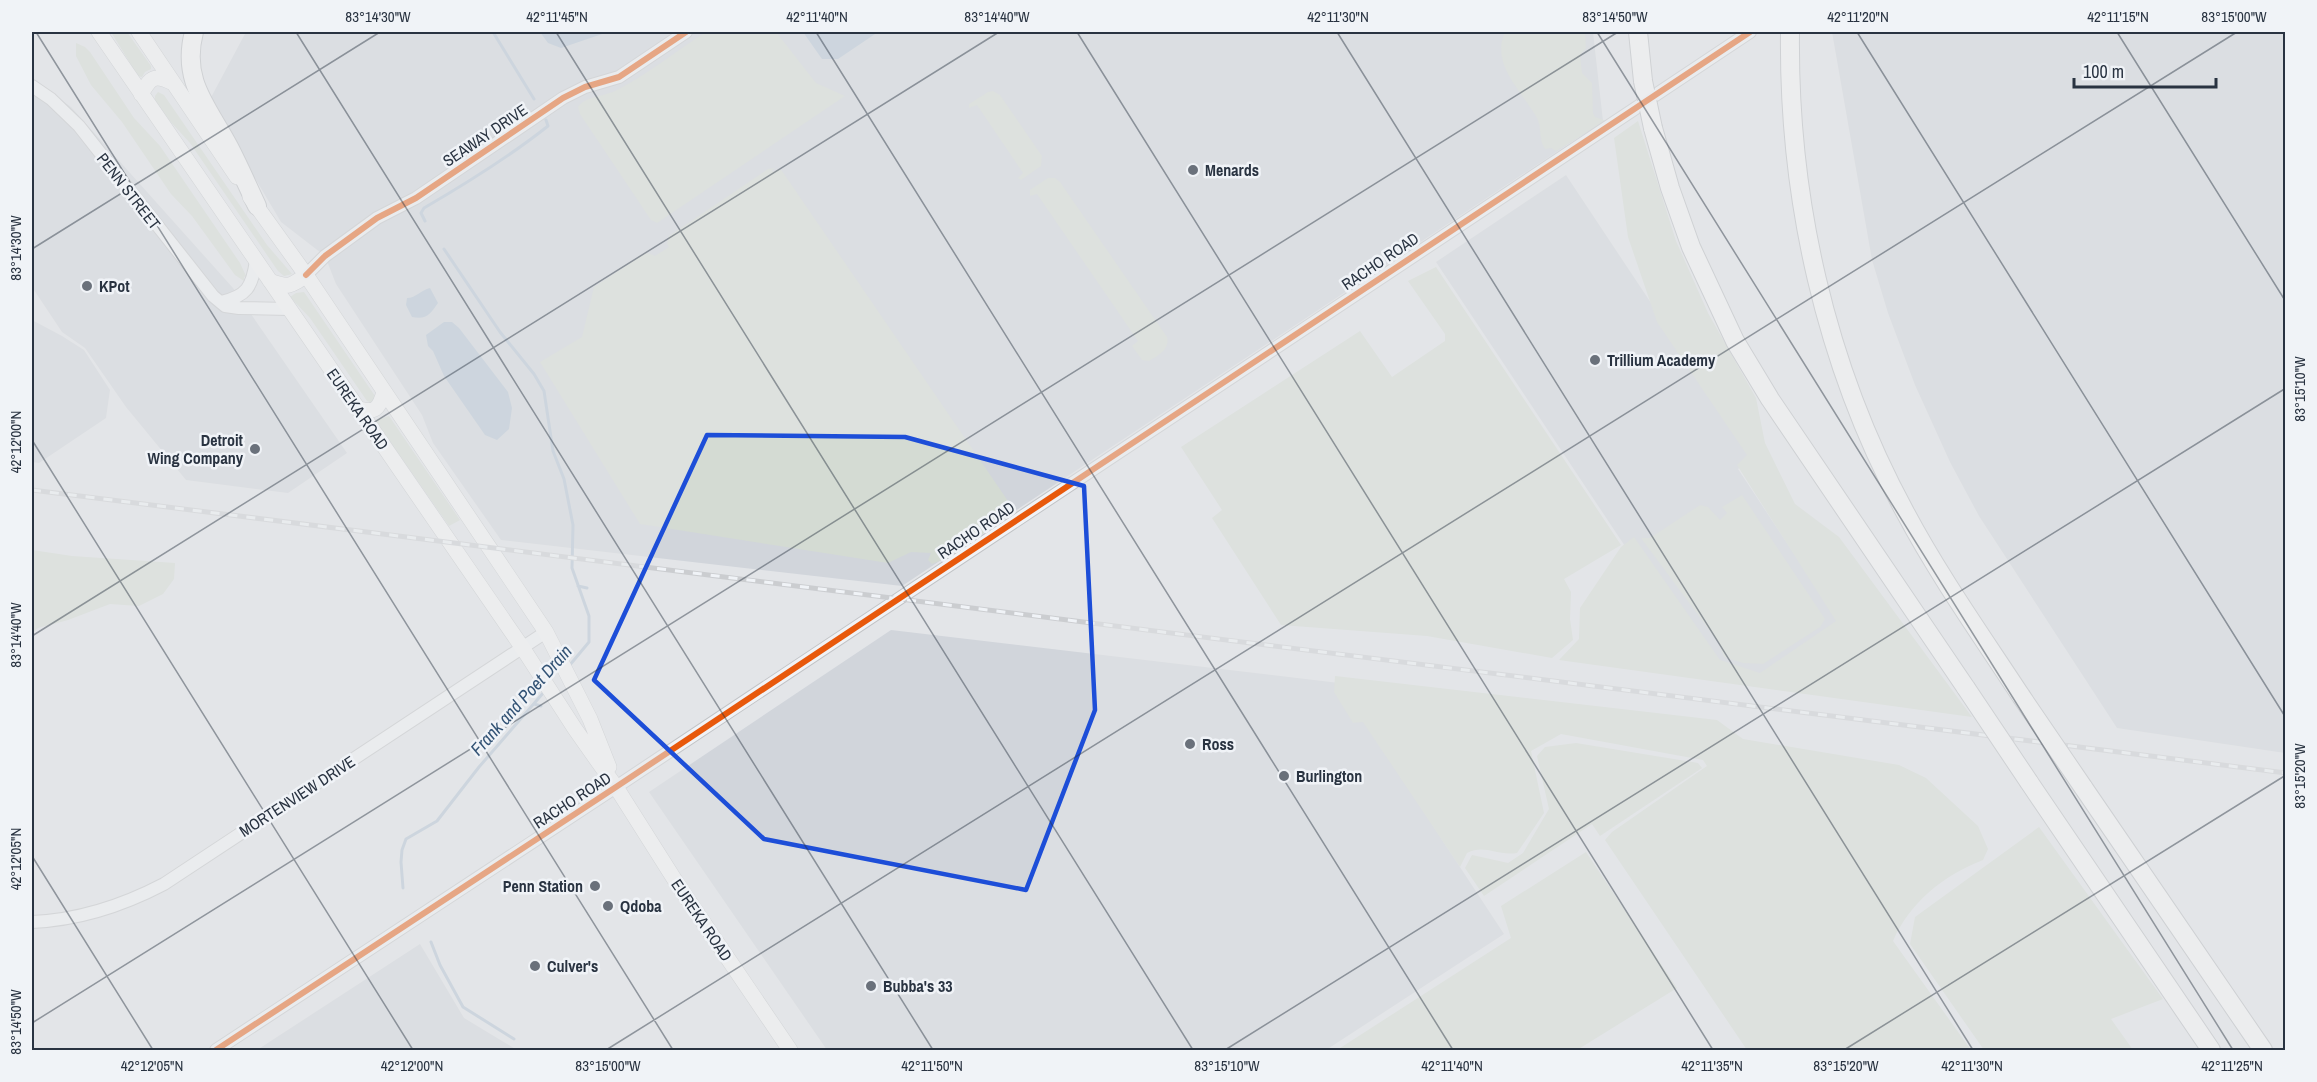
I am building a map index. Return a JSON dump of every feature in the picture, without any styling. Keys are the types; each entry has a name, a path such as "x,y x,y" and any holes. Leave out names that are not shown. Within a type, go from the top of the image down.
{"highway":[{"path":"194,32 189,53 195,86 229,147 256,206"},
{"path":"1638,32 1643,81 1653,128 1670,188 1691,247 1735,341 1770,399 2211,1050"},
{"path":"1790,35 1791,114 1801,199 1821,295 1850,388 1885,472 1919,537 1955,596 2083,788 2263,1050"}],"main road":[{"name":"EUREKA ROAD","path":"99,32 522,647 558,704 616,787 678,885 790,1050"},
{"name":"EUREKA ROAD","path":"139,32 546,632 590,719 616,787"},
{"path":"141,94 147,83 155,78 159,77 172,82"},
{"path":"270,281 284,287 293,285 306,275"},
{"path":"357,408 367,412 375,410 381,403 384,392"}],"street":[{"name":"SEAWAY DRIVE","path":"306,275 325,256 377,218 416,198 563,98 585,87 619,77 686,32"},
{"name":"RACHO ROAD","path":"216,1050 616,787 1750,32"},
{"name":"PENN STREET","path":"32,86 51,99 80,126 194,274 221,302"},
{"path":"221,302 233,299 253,283 256,261"},
{"path":"221,302 225,306 239,308 289,309"},
{"name":"MORTENVIEW DRIVE","path":"32,922 98,912 124,903 164,884 546,632"}],"highlighted area":[{"path":"707,435 905,437 1084,486 1095,710 1026,890 764,839 594,680"}],"shaded area":[{"path":"111,32 127,32 151,66 151,69 142,77 138,76"},
{"path":"246,32 1593,32 1603,121 902,586 501,540 433,443 422,415 336,284 325,256 281,222 243,158 242,151 208,103"},
{"path":"706,32 776,32 816,83 845,96 657,223 651,220 580,114 578,107 585,101 627,85"},
{"path":"1505,32 1585,32 1586,48 1580,55 1582,73 1592,83 1595,117 1606,121 1556,151 1551,148 1545,149 1537,118 1505,66 1501,44"},
{"path":"1832,32 2285,32 2285,753 2117,728 1979,516 1950,462 1915,385 1888,313 1872,260"},
{"path":"76,43 90,52 134,118 160,146 240,263 246,276 244,281 235,275 192,216 171,194 122,122 91,85 76,56"},
{"path":"32,79 71,107 233,288 347,453 288,493 186,480 126,407 85,348 62,332 32,287"},
{"path":"993,91 1000,95 1042,156 1041,166 1021,180 1018,178 1023,173 977,105 969,108 969,104"},
{"path":"158,92 164,95 267,245 292,274 284,276 278,271 190,143 155,101"},
{"path":"1638,121 1676,241 1708,313 1756,398 1765,443 1795,504 1839,537 1972,717 1559,660 1579,639 1580,608 1621,547 1634,537 1720,660 1760,673 1836,621 1737,465 1747,455 1657,322 1628,237 1614,138"},
{"path":"775,168 773,172 779,169 782,171 1008,501 1009,504 1005,508 1006,510 1010,508 1004,520 944,559 932,564 928,560 931,553 911,552 888,563 640,524 540,362 582,337 594,287 644,254 655,256 669,247 667,244 669,236 768,169"},
{"name":"Trillium Academy","path":"1566,175 1754,458 1738,469 1844,629 1761,685 1712,677 1436,262"},
{"path":"1048,178 1055,178 1060,182 1167,337 1165,349 1149,361 1142,360 1132,346 1138,341 1037,194 1030,196 1030,190"},
{"path":"1436,267 1621,545 1564,579 1571,592 1570,619 1573,640 1552,658 1427,636 1281,625 1212,518 1222,510 1181,447 1360,331 1392,377 1445,341 1445,334 1408,281"},
{"path":"304,292 375,396 372,403 367,401 310,318 290,297"},
{"path":"32,320 84,350 110,390 106,418 39,463 32,462"},
{"path":"389,416 460,520 449,526 375,420"},
{"path":"1742,495 1825,619 1820,627 1763,664 1743,663 1724,657 1719,643 1641,538 1650,538 1700,505 1708,507 1720,520 1727,513 1722,507"},
{"path":"32,550 72,556 175,563 174,579 163,594 139,606 110,604 68,620 38,628 32,633"},
{"path":"891,630 1339,683 1504,934 1326,1050 827,1050 649,792"},
{"path":"1335,676 1717,720 1743,739 1899,765 1926,778 1978,826 1988,849 1983,860 1942,882 1919,902 1900,927 1893,941 1971,1050 1747,1050 1605,840 1612,832 1707,766 1703,760 1561,734 1531,751 1544,813 1517,853 1473,851 1467,853 1460,867 1363,722 1353,723 1334,692"},
{"path":"1576,743 1698,763 1702,768 1600,836 1592,824 1484,896 1465,868 1472,855 1508,863 1523,853 1549,809 1537,756 1545,747"},
{"path":"2039,827 2163,999 2111,1019 2133,1050 1984,1050 1910,944 1915,917"},
{"path":"1586,852 1677,988 1577,1050 1337,1050 1511,938 1501,906"},
{"path":"420,944 464,1018 517,1050 257,1050"}],"water":[{"path":"540,32 608,32 561,48 548,43"},
{"path":"803,32 878,32 838,59 822,59"},
{"path":"430,288 438,303 428,315 421,318 412,317 406,305 407,298"},
{"path":"444,322 452,322 459,328 508,392 512,408 509,429 497,440 485,435 444,376 433,351 428,346 426,335"}],"waterway":[{"name":"Frank and Poet Drain","path":"493,32 534,99"},
{"name":"Frank and Poet Drain","path":"425,221 421,213 424,208 518,148 548,126 546,120"},
{"name":"Frank and Poet Drain","path":"444,249 500,332 534,374 544,391 553,451 564,479 573,525 572,568 589,616 589,642 569,666"},
{"name":"Frank and Poet Drain","path":"578,586 587,588"},
{"name":"Frank and Poet Drain","path":"403,888 401,862 406,839 437,821 479,767 544,692"},
{"name":"Frank and Poet Drain","path":"534,704 541,706"},
{"name":"Frank and Poet Drain","path":"431,942 440,965 463,1007 514,1039"}],"railway":[{"path":"32,490 2286,773"}],"cycle path":[{"path":"306,275 325,256 377,218 416,198 563,98 585,87 619,77 686,32"},
{"path":"216,1050 616,787 1750,32"}],"place":[{"name":"Menards","path":"1193,170"},
{"name":"KPot","path":"87,286"},
{"name":"Trillium Academy","path":"1595,360"},
{"name":"Detroit Wing Company","path":"255,449"},
{"name":"Ross","path":"1190,744"},
{"name":"Burlington","path":"1284,776"},
{"name":"Penn Station","path":"595,886"},
{"name":"Qdoba","path":"608,906"},
{"name":"Culver's","path":"535,966"},
{"name":"Bubba's 33","path":"871,986"}]}
